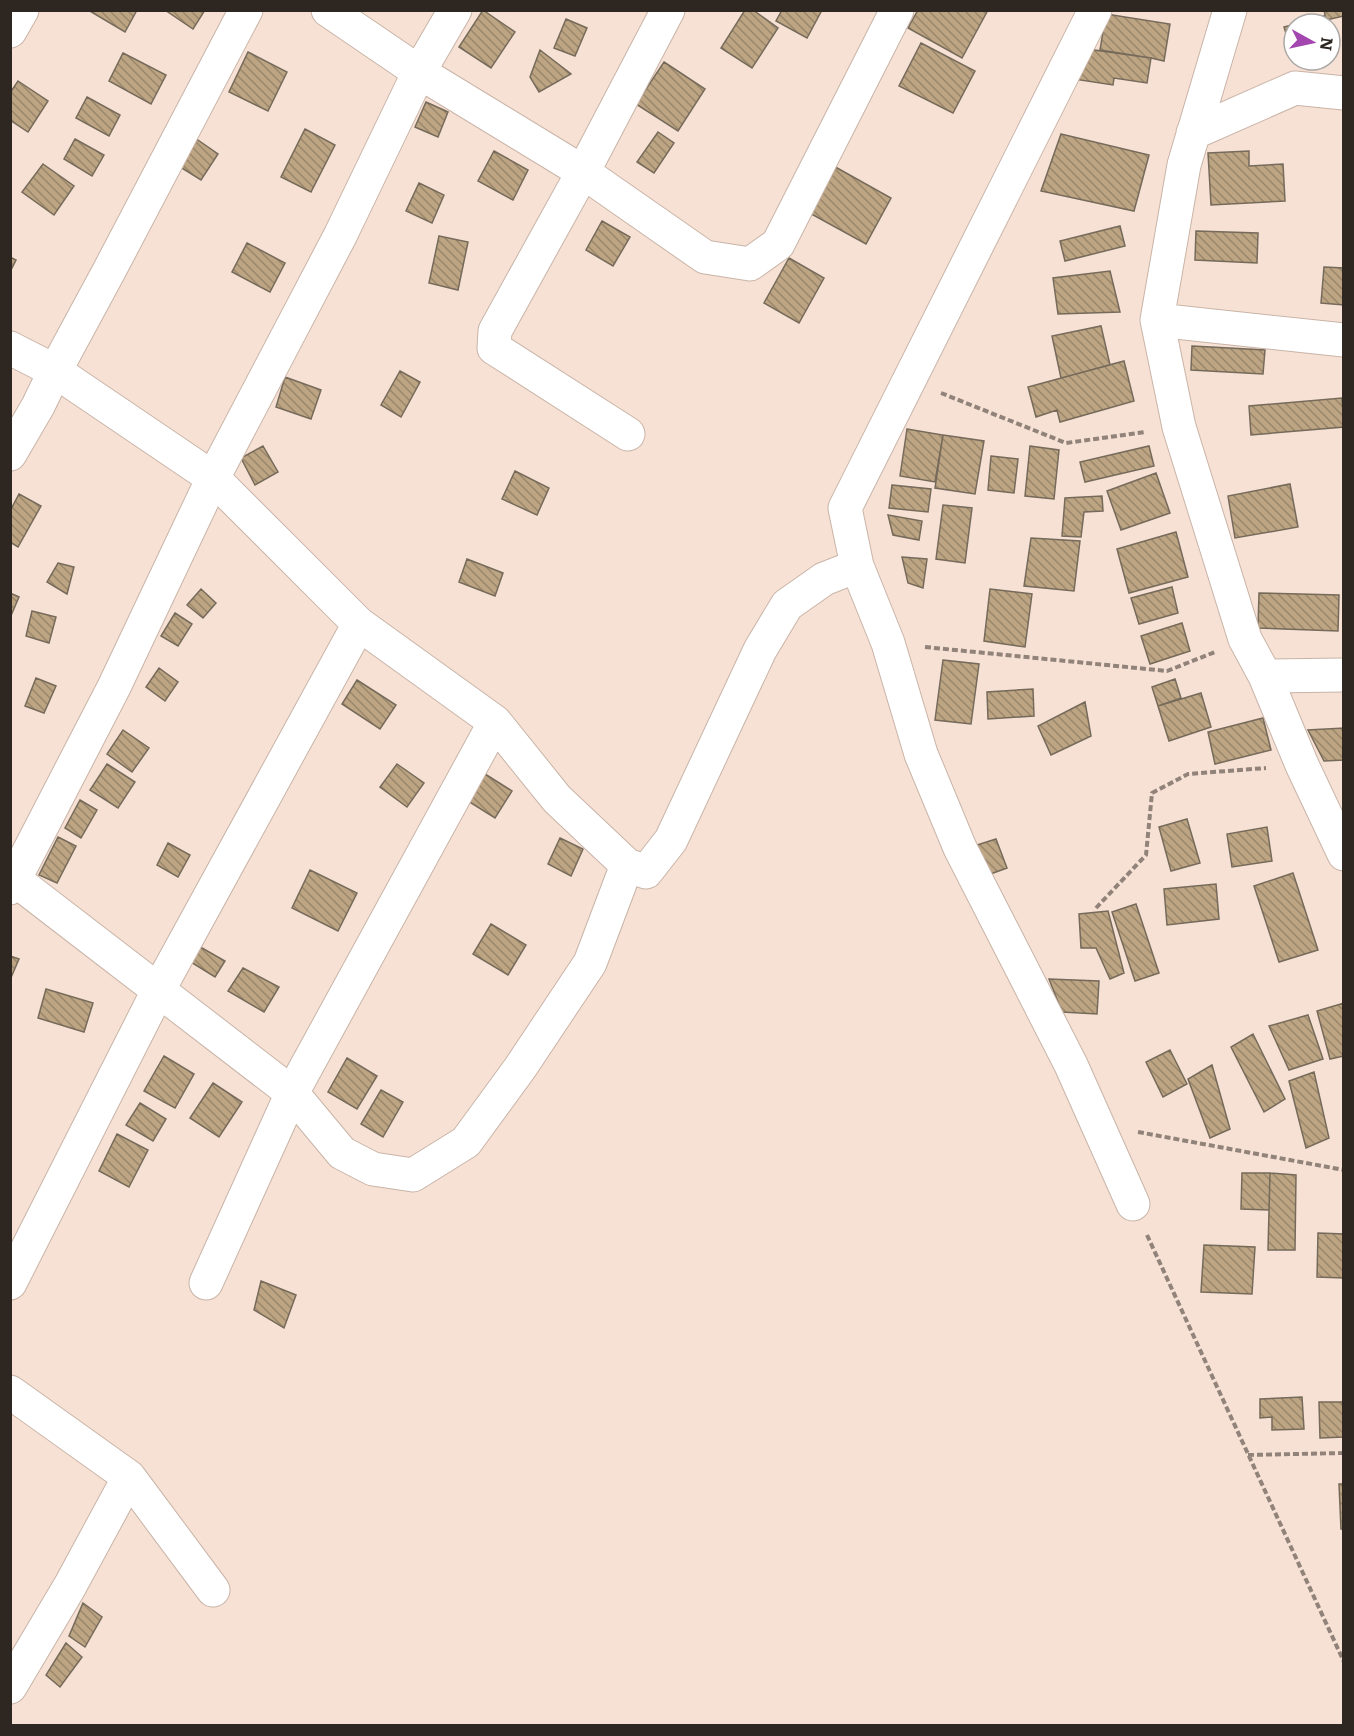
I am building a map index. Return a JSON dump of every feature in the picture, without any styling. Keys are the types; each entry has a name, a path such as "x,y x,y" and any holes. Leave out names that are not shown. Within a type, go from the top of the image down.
{"street":[{"path":"10,31 22,10"},
{"path":"10,454 38,406 246,10"},
{"path":"328,10 419,72 583,172 705,257 750,264 778,244 897,10"},
{"path":"455,10 419,72 340,236 213,478 114,687 12,881 159,989 292,1093 342,1153 373,1168 412,1175 466,1142 520,1068 590,963 627,865"},
{"path":"628,434 494,348 495,331 583,172 668,10"},
{"path":"1095,10 845,508 856,566 888,643 921,754 960,849 1071,1065 1133,1204"},
{"path":"1230,10 1184,165 1157,320 1179,428 1245,639 1265,676 1302,765 1344,854"},
{"path":"1193,133 1295,88 1344,93"},
{"path":"1157,320 1344,340"},
{"path":"10,348 55,371 213,478 359,624 495,722 557,799 627,865 646,872 671,840 760,651 787,605 824,579 856,566"},
{"path":"10,1283 159,989 359,624"},
{"path":"1265,676 1344,675"},
{"path":"206,1283 292,1093 495,722"},
{"path":"10,1392 129,1477 213,1590"},
{"path":"10,1687 70,1586 129,1477"}],"path":[{"path":"910,381 1066,442 1179,428"},
{"path":"888,643 1167,671 1245,639"},
{"path":"1096,908 1146,855 1152,793 1188,774 1302,765"},
{"path":"1097,1125 1344,1170"},
{"path":"1133,1204 1344,1662"},
{"path":"1248,1455 1344,1453"}],"building":[{"path":"88,10 137,10 125,32"},
{"path":"165,10 205,10 193,29"},
{"path":"483,10 515,32 491,68 459,47"},
{"path":"745,10 753,10 778,28 752,68 721,48"},
{"path":"782,10 822,10 807,38 776,21"},
{"path":"918,10 988,10 962,58 908,28"},
{"path":"1324,10 1344,10 1344,16 1342,16 1342,12 1324,12"},
{"path":"1106,14 1170,24 1164,61 1100,50"},
{"path":"566,19 587,28 575,56 554,48"},
{"path":"921,43 975,71 953,113 899,86"},
{"path":"1080,48 1151,58 1147,83 1114,78 1113,85 1067,78"},
{"path":"540,50 571,74 539,92 530,77"},
{"path":"248,52 287,72 268,111 229,92"},
{"path":"123,53 166,75 151,104 109,81"},
{"path":"664,62 705,89 678,131 636,104"},
{"path":"18,81 48,101 28,132 10,120 10,93"},
{"path":"87,97 120,115 109,136 76,118"},
{"path":"426,102 448,112 438,137 415,127"},
{"path":"305,129 335,145 311,192 281,177"},
{"path":"658,132 674,143 654,173 637,162"},
{"path":"1061,134 1149,155 1134,211 1041,191"},
{"path":"195,138 218,154 201,180 177,165"},
{"path":"75,139 104,155 92,176 64,159"},
{"path":"494,151 528,170 513,200 478,181"},
{"path":"1249,151 1249,166 1283,164 1285,201 1211,205 1208,153"},
{"path":"43,164 74,186 54,215 22,192"},
{"path":"830,164 891,198 866,244 804,210"},
{"path":"419,183 444,195 432,223 406,211"},
{"path":"602,221 630,237 613,266 586,250"},
{"path":"1120,226 1125,246 1065,261 1060,241"},
{"path":"1196,231 1258,233 1257,263 1195,260"},
{"path":"439,236 468,242 458,290 429,283"},
{"path":"247,243 285,263 270,292 232,272"},
{"path":"10,257 16,260 10,272"},
{"path":"789,258 824,278 799,323 764,303"},
{"path":"1324,267 1344,268 1344,305 1321,303"},
{"path":"1110,271 1120,312 1058,314 1053,278"},
{"path":"1101,326 1110,365 1061,378 1052,336"},
{"path":"1192,346 1265,350 1263,374 1191,370"},
{"path":"1124,361 1134,401 1060,422 1057,410 1036,417 1028,387"},
{"path":"400,371 420,382 401,417 381,405"},
{"path":"285,377 321,390 311,419 276,407"},
{"path":"1342,398 1344,427 1251,435 1249,406"},
{"path":"907,429 943,435 935,482 900,476"},
{"path":"943,435 984,441 975,494 935,488"},
{"path":"263,446 278,472 255,485 241,458"},
{"path":"1030,446 1059,450 1054,499 1025,496"},
{"path":"1149,446 1154,466 1085,482 1080,462"},
{"path":"991,456 1018,459 1014,493 988,490"},
{"path":"515,471 549,488 537,515 502,499"},
{"path":"1156,473 1170,513 1121,530 1107,491"},
{"path":"1290,484 1298,527 1235,538 1228,496"},
{"path":"892,485 931,489 928,512 889,508"},
{"path":"19,494 41,506 18,547 10,542 10,511"},
{"path":"1102,496 1103,511 1084,512 1081,537 1062,536 1065,498"},
{"path":"943,505 972,508 965,563 936,559"},
{"path":"888,515 922,521 919,540 893,535"},
{"path":"1176,532 1188,577 1129,593 1117,549"},
{"path":"1031,538 1080,541 1074,591 1024,586"},
{"path":"902,557 927,559 923,588 908,583"},
{"path":"467,559 503,573 495,596 459,582"},
{"path":"58,563 74,567 67,594 47,582"},
{"path":"1172,587 1178,613 1139,624 1131,598"},
{"path":"201,589 216,603 203,618 187,605"},
{"path":"990,589 1032,594 1025,647 984,641"},
{"path":"10,593 19,597 10,618"},
{"path":"1259,593 1339,595 1338,631 1258,628"},
{"path":"32,611 56,617 49,643 26,636"},
{"path":"175,613 192,624 178,646 161,636"},
{"path":"1182,623 1190,651 1150,664 1141,636"},
{"path":"943,660 979,664 971,724 935,720"},
{"path":"159,668 178,682 165,701 146,687"},
{"path":"36,678 56,686 44,713 25,706"},
{"path":"1175,679 1181,698 1158,706 1152,687"},
{"path":"357,680 396,705 380,729 342,704"},
{"path":"1033,689 1034,716 988,719 987,692"},
{"path":"1201,693 1211,727 1169,741 1158,706"},
{"path":"1085,702 1091,736 1051,755 1038,726"},
{"path":"1263,718 1271,750 1215,764 1208,732"},
{"path":"1344,728 1344,760 1324,761 1308,730"},
{"path":"123,730 149,748 132,772 107,754"},
{"path":"107,764 135,782 118,808 90,790"},
{"path":"397,764 424,783 407,807 380,787"},
{"path":"485,774 512,791 495,818 468,801"},
{"path":"80,800 97,810 81,838 65,828"},
{"path":"1187,819 1200,863 1171,871 1159,827"},
{"path":"1267,827 1272,861 1232,867 1227,834"},
{"path":"58,837 76,846 57,883 39,875"},
{"path":"560,838 583,849 571,876 548,864"},
{"path":"996,839 1007,868 985,876 974,846"},
{"path":"168,843 190,855 178,877 157,865"},
{"path":"310,870 357,893 338,931 292,908"},
{"path":"1293,873 1318,950 1279,962 1254,886"},
{"path":"1216,884 1219,919 1167,925 1164,889"},
{"path":"1136,904 1159,973 1135,981 1112,912"},
{"path":"1108,911 1124,973 1110,979 1096,948 1081,948 1079,914"},
{"path":"491,924 526,945 508,975 473,954"},
{"path":"195,944 225,961 215,977 186,959"},
{"path":"10,956 19,959 10,980"},
{"path":"243,968 279,987 264,1012 228,991"},
{"path":"1049,979 1099,981 1097,1014 1062,1012"},
{"path":"46,989 93,1003 84,1032 38,1018"},
{"path":"1344,1003 1344,1056 1330,1059 1317,1011"},
{"path":"1308,1015 1323,1059 1289,1070 1269,1026"},
{"path":"1253,1034 1285,1099 1264,1112 1231,1047"},
{"path":"1170,1050 1187,1084 1163,1097 1146,1062"},
{"path":"164,1056 194,1074 175,1108 144,1091"},
{"path":"347,1058 377,1076 357,1109 328,1092"},
{"path":"1212,1065 1230,1129 1210,1138 1188,1079"},
{"path":"1314,1072 1329,1138 1306,1148 1289,1081"},
{"path":"213,1083 242,1102 219,1137 190,1118"},
{"path":"381,1090 403,1102 383,1137 361,1124"},
{"path":"140,1103 166,1119 153,1141 126,1125"},
{"path":"117,1134 148,1150 129,1187 99,1171"},
{"path":"1242,1173 1270,1173 1269,1210 1241,1209"},
{"path":"1270,1173 1296,1175 1295,1250 1268,1250"},
{"path":"1318,1233 1344,1234 1344,1278 1317,1277"},
{"path":"1204,1245 1255,1247 1252,1294 1201,1292"},
{"path":"261,1281 296,1295 284,1328 254,1310"},
{"path":"1302,1397 1304,1429 1272,1430 1272,1417 1260,1418 1260,1399"},
{"path":"1319,1402 1344,1402 1344,1437 1320,1438"},
{"path":"1339,1484 1344,1484 1344,1529 1341,1529"},
{"path":"83,1603 102,1617 85,1647 69,1636"},
{"path":"66,1643 82,1657 60,1687 46,1675"}]}
